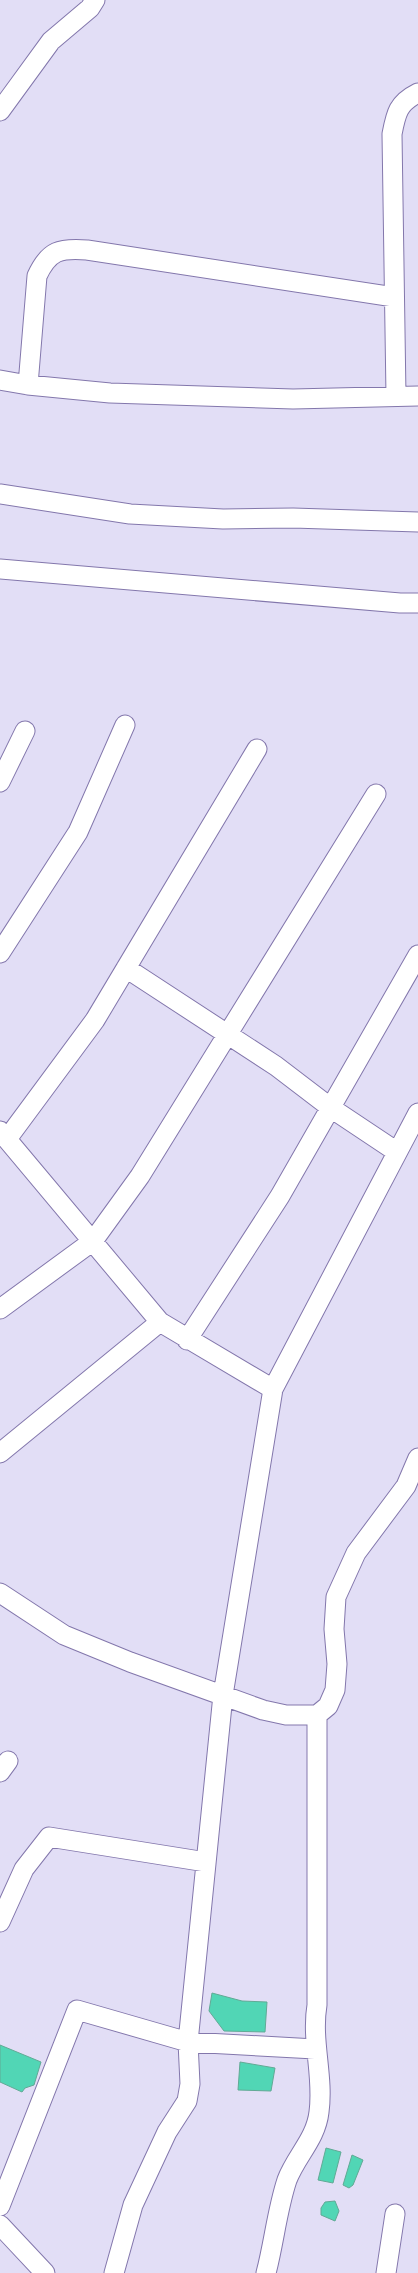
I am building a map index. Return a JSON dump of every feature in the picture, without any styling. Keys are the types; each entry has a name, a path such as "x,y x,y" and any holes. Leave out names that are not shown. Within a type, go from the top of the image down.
{"street":[{"path":"0,112 51,41 90,8 95,0"},
{"path":"396,396 392,134 396,114 405,100 418,93"},
{"path":"0,118 0,126"},
{"path":"28,385 38,276 44,262 55,252 73,249 87,250 394,297"},
{"path":"0,380 28,385 110,393 284,399 418,396"},
{"path":"0,494 130,514 223,519 293,518 418,522"},
{"path":"0,570 400,604 418,603"},
{"path":"0,952 78,832 125,725"},
{"path":"0,782 25,731"},
{"path":"257,749 95,1020 4,1135 160,1322 273,1389"},
{"path":"0,1310 93,1241 140,1176 376,794"},
{"path":"188,1340 280,1196 418,955"},
{"path":"126,968 276,1066 331,1108 397,1152"},
{"path":"114,2273 133,2205 167,2132 187,2101 190,2084 188,2042 223,1695 273,1389 418,1113"},
{"path":"0,1453 160,1322"},
{"path":"0,1593 64,1635 130,1662 263,1710 286,1715 317,1715 328,1706 335,1690 336,1597 356,1553 406,1486 418,1458"},
{"path":"266,2273 288,2179 312,2139 319,2113 320,2090 316,2049 317,1715"},
{"path":"0,1922 24,1869 49,1836 206,1862"},
{"path":"0,2206 76,2010 188,2042 316,2049"},
{"path":"386,2273 396,2214"},
{"path":"0,2225 45,2273"}],"building":[{"path":"212,1993 242,2001 267,2002 265,2032 224,2031 209,2011"},
{"path":"0,2045 41,2062 34,2085 25,2088 22,2092 0,2082"},
{"path":"240,2062 275,2068 271,2091 238,2090"},
{"path":"326,2148 341,2152 333,2183 318,2180"},
{"path":"352,2155 363,2160 353,2185 349,2188 343,2185"},
{"path":"335,2201 339,2211 335,2221 321,2215 321,2208 325,2202"}]}
